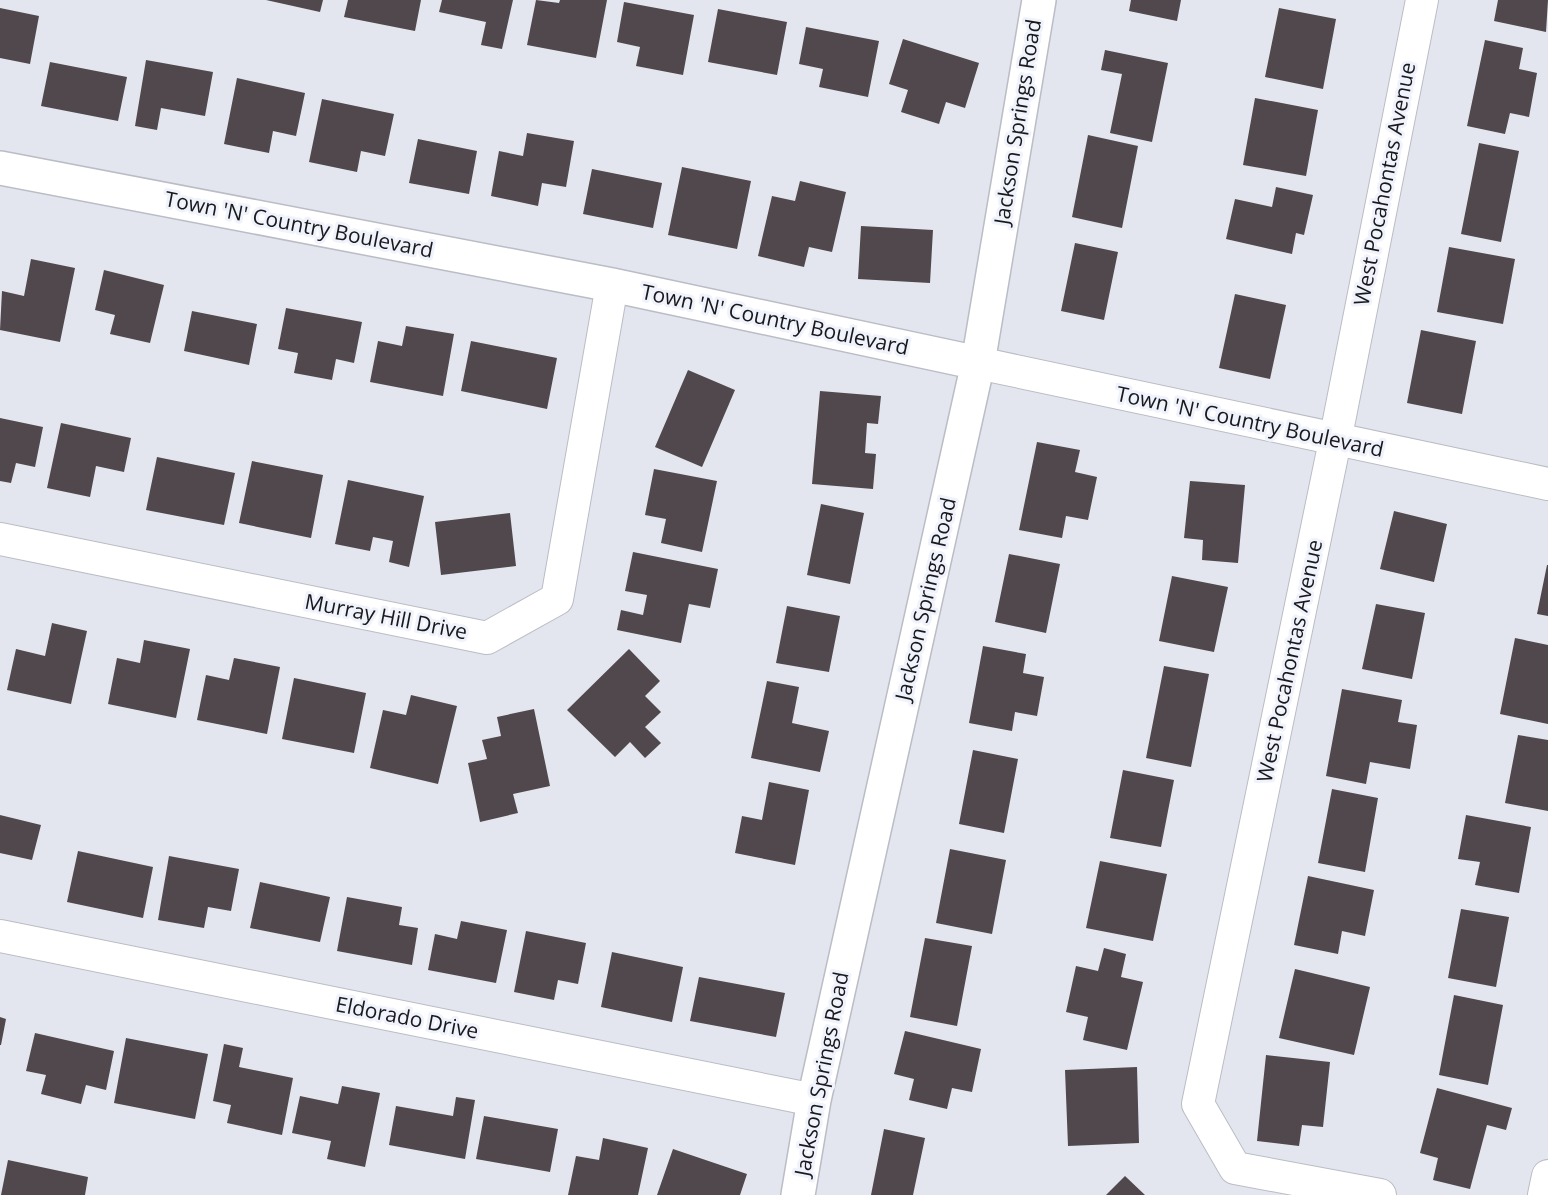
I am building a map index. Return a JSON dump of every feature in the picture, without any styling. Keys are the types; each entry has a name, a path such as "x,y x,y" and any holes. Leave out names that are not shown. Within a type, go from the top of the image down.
{"street":[{"name":"West Pocahontas Avenue","path":"1380,1195 1235,1168 1198,1104 1335,441 1422,0"},
{"name":"Jackson Springs Road","path":"798,1195 814,1100 978,363 1034,1"},
{"name":"Town 'N' Country Boulevard","path":"0,168 612,285 1335,441 1548,484"},
{"name":"Murray Hill Drive","path":"0,539 487,638 557,599 612,285"},
{"name":"Eldorado Drive","path":"0,936 814,1100"},
{"path":"1544,1195 1548,1176"}],"building":[{"path":"266,0 323,0 320,12"},
{"path":"348,0 421,0 415,31 344,17"},
{"path":"442,0 513,0 502,49 481,45 486,22 439,12"},
{"path":"536,0 559,3 560,0 607,0 596,58 527,45"},
{"path":"1131,0 1181,0 1177,21 1129,11"},
{"path":"1498,0 1548,0 1546,32 1494,21"},
{"path":"624,2 694,15 683,75 636,66 640,47 617,42"},
{"path":"0,8 39,16 30,64 0,58"},
{"path":"1279,8 1336,19 1323,89 1265,77"},
{"path":"718,9 787,22 777,75 708,62"},
{"path":"806,27 879,41 868,97 819,87 823,69 799,64"},
{"path":"903,39 979,63 965,108 946,102 939,124 901,112 908,90 889,84"},
{"path":"1485,40 1523,48 1519,69 1537,73 1529,117 1510,113 1505,134 1467,126"},
{"path":"1105,50 1168,63 1152,142 1110,133 1122,74 1101,70"},
{"path":"146,60 213,72 205,116 161,108 157,130 135,126"},
{"path":"50,62 127,77 118,121 41,106"},
{"path":"237,78 305,93 296,136 273,131 269,153 224,144"},
{"path":"1255,98 1318,110 1306,176 1243,165"},
{"path":"322,99 394,114 385,156 361,151 357,172 309,162"},
{"path":"527,133 574,141 566,187 542,183 538,206 491,196 499,151 523,156"},
{"path":"1088,135 1138,146 1122,228 1072,217"},
{"path":"418,139 477,151 469,194 409,183"},
{"path":"1479,143 1519,151 1501,242 1461,234"},
{"path":"682,167 751,181 737,249 668,235"},
{"path":"592,169 662,183 653,228 583,214"},
{"path":"800,181 846,192 832,252 809,247 804,267 758,256 772,196 795,201"},
{"path":"1276,187 1313,195 1304,235 1296,233 1292,254 1226,239 1235,199 1272,207"},
{"path":"861,226 933,230 930,283 858,279"},
{"path":"1075,243 1118,252 1104,320 1061,311"},
{"path":"1449,247 1515,259 1503,324 1437,312"},
{"path":"31,259 75,268 60,342 0,330 2,291 24,296"},
{"path":"104,270 164,285 150,343 110,334 115,315 95,310"},
{"path":"1235,294 1286,305 1270,379 1219,368"},
{"path":"286,308 362,322 354,363 336,359 332,380 294,373 298,353 278,349"},
{"path":"192,311 257,324 249,365 184,351"},
{"path":"406,326 454,334 443,396 370,382 378,341 402,346"},
{"path":"1421,330 1476,341 1462,414 1407,403"},
{"path":"471,341 557,358 547,409 461,391"},
{"path":"688,370 735,390 702,467 655,447"},
{"path":"820,391 881,396 878,424 867,423 865,453 876,454 873,489 812,484"},
{"path":"0,418 43,427 35,467 16,463 11,483 0,481"},
{"path":"61,423 131,438 124,472 96,466 90,497 47,488"},
{"path":"1037,442 1080,450 1075,472 1097,477 1088,520 1066,516 1062,538 1019,530"},
{"path":"157,457 235,473 224,525 146,510"},
{"path":"252,461 323,475 311,538 239,523"},
{"path":"654,469 717,481 702,552 661,543 666,519 645,515"},
{"path":"348,480 424,496 409,567 389,562 393,541 373,537 370,551 335,544"},
{"path":"1190,481 1245,485 1238,563 1202,560 1203,540 1184,538"},
{"path":"821,504 864,513 850,584 807,575"},
{"path":"1394,511 1447,524 1434,582 1380,569"},
{"path":"510,513 516,566 441,575 435,522"},
{"path":"633,552 718,569 710,608 689,604 681,643 617,630 621,610 643,615 647,595 625,591"},
{"path":"1009,554 1060,564 1046,633 995,622"},
{"path":"1548,565 1548,616 1537,614"},
{"path":"1172,576 1228,587 1214,652 1159,641"},
{"path":"1376,604 1425,613 1412,679 1362,669"},
{"path":"787,606 840,616 829,672 776,663"},
{"path":"52,623 87,631 71,704 7,690 16,649 45,656"},
{"path":"1515,638 1548,645 1548,724 1500,714"},
{"path":"144,640 190,649 176,718 108,704 117,658 140,663"},
{"path":"983,646 1026,654 1023,673 1044,677 1037,716 1015,712 1012,731 969,723"},
{"path":"629,649 660,681 645,696 661,712 645,727 661,743 645,758 630,742 615,757 567,710"},
{"path":"234,658 280,667 267,734 197,720 206,675 229,680"},
{"path":"1164,666 1209,674 1191,767 1146,758"},
{"path":"294,678 366,693 354,753 282,739"},
{"path":"767,681 799,687 792,723 829,731 820,772 751,758"},
{"path":"1342,689 1402,700 1398,722 1417,725 1410,769 1370,762 1366,784 1326,776"},
{"path":"411,695 457,706 438,784 370,768 383,710 406,715"},
{"path":"534,709 550,786 513,794 518,813 480,822 468,763 487,759 482,740 501,736 497,717"},
{"path":"1518,735 1548,740 1548,811 1505,803"},
{"path":"973,750 1018,759 1004,833 959,824"},
{"path":"1123,770 1174,780 1161,847 1110,838"},
{"path":"769,782 809,790 795,865 735,853 742,816 762,820"},
{"path":"1332,789 1378,798 1365,872 1318,863"},
{"path":"0,815 41,825 32,860 0,853"},
{"path":"1466,815 1531,827 1519,893 1475,885 1480,862 1458,859"},
{"path":"950,849 1006,860 992,934 936,923"},
{"path":"78,851 153,867 143,918 67,902"},
{"path":"169,856 239,869 231,911 208,907 204,928 158,920"},
{"path":"1100,861 1167,874 1153,941 1086,928"},
{"path":"1308,876 1374,890 1365,936 1342,931 1338,954 1294,945"},
{"path":"260,882 330,897 320,942 250,928"},
{"path":"347,897 402,907 399,925 418,928 412,965 337,951"},
{"path":"1461,909 1509,917 1496,987 1448,978"},
{"path":"461,921 507,930 496,983 428,970 435,934 457,939"},
{"path":"526,931 586,943 578,984 558,980 554,1000 514,992"},
{"path":"925,938 972,946 957,1026 910,1017"},
{"path":"1104,948 1126,954 1121,977 1143,982 1127,1050 1083,1040 1088,1017 1066,1012 1076,966 1098,971"},
{"path":"612,952 683,967 672,1022 601,1007"},
{"path":"1295,969 1370,987 1354,1055 1279,1038"},
{"path":"699,977 785,993 776,1037 690,1021"},
{"path":"1454,995 1503,1005 1488,1085 1439,1075"},
{"path":"0,1017 6,1019 1,1045 0,1045"},
{"path":"905,1031 981,1049 972,1092 952,1088 947,1109 909,1100 914,1079 894,1074"},
{"path":"35,1033 114,1051 106,1090 86,1085 81,1104 41,1094 46,1075 26,1071"},
{"path":"126,1038 208,1054 195,1119 114,1103"},
{"path":"224,1044 243,1048 239,1067 293,1078 282,1135 227,1123 231,1105 213,1101"},
{"path":"1266,1055 1330,1062 1323,1127 1302,1125 1299,1146 1257,1141"},
{"path":"1137,1067 1139,1143 1068,1146 1065,1070"},
{"path":"342,1086 380,1093 365,1167 327,1159 331,1141 292,1133 300,1096 338,1104"},
{"path":"1437,1088 1512,1108 1506,1130 1487,1125 1470,1189 1433,1180 1438,1158 1420,1153"},
{"path":"456,1097 475,1100 465,1159 389,1145 396,1106 453,1116"},
{"path":"484,1116 558,1129 550,1172 476,1159"},
{"path":"884,1129 925,1138 913,1195 871,1195"},
{"path":"603,1138 648,1148 638,1195 568,1195 576,1156 599,1160"},
{"path":"673,1149 747,1174 740,1195 657,1195"},
{"path":"8,1160 88,1177 85,1195 1,1195"},
{"path":"1125,1176 1145,1195 1106,1195"}]}
